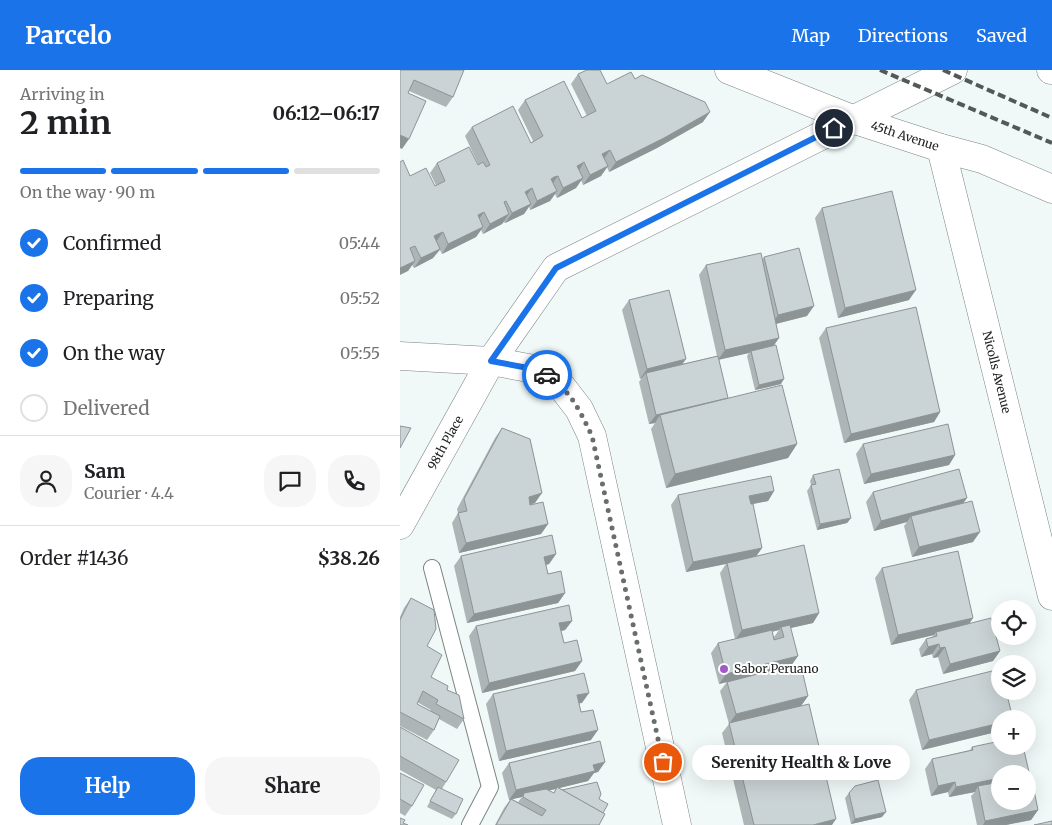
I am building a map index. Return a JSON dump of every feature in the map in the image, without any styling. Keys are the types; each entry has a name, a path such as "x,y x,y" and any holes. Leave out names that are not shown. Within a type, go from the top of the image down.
{"street":[{"name":"45th Avenue","path":"729,70 852,119 941,148 982,159 1052,189"},
{"name":"98th Place","path":"400,525 491,361 556,268 953,70"},
{"name":"Nicolls Avenue","path":"941,148 1052,596"},
{"path":"400,356 491,361 539,370 562,386 579,408 592,436 674,813 660,825"}],"lane":[{"path":"432,568 490,787 470,825"}],"building":[{"path":"400,70 464,70 453,97 414,80 408,93 426,101 409,139 400,135"},
{"path":"587,70 600,70 607,84 631,72 635,79 642,75 705,102 710,112 616,162 610,150 602,154 608,166 590,175 584,162 577,166 583,178 563,188 558,176 554,177 551,179 557,191 537,201 532,188 525,192 531,204 512,213 506,201 504,202 509,214 490,224 484,212 478,215 483,227 448,244 443,232 434,236 440,249 421,258 415,246 410,248 415,261 400,268 400,162 403,160 410,176 426,168 435,186 445,181 437,163 469,147 478,165 483,162 486,167 490,165 472,127 513,106 531,143 543,136 525,100 564,81 582,118 596,111 578,74"},
{"path":"892,191 916,290 845,308 822,208"},
{"path":"799,248 814,306 778,315 764,257"},
{"path":"761,253 779,338 725,350 706,265"},
{"path":"669,290 686,359 647,369 629,300"},
{"path":"916,307 940,412 851,434 826,328"},
{"path":"776,345 784,379 759,385 751,351"},
{"path":"718,356 728,398 656,415 646,373"},
{"path":"782,385 797,444 675,474 660,415"},
{"path":"948,424 955,455 871,474 863,444"},
{"path":"400,426 411,428 400,448"},
{"path":"502,428 530,439 542,493 529,497 530,505 543,502 548,524 466,543 458,513 467,511 464,499"},
{"path":"839,469 851,518 820,524 811,485 816,484 813,475"},
{"path":"959,469 967,498 881,521 873,492"},
{"path":"771,476 774,491 749,496 751,504 753,504 762,548 693,562 678,495"},
{"path":"972,501 980,532 919,547 911,516"},
{"path":"552,535 556,554 544,557 548,574 561,571 565,593 474,614 461,556"},
{"path":"804,545 819,613 742,630 727,563"},
{"path":"958,551 973,618 898,635 882,568"},
{"path":"411,598 434,610 436,629 427,646 442,655 431,677 448,686 447,690 459,695 464,719 436,704 438,700 423,691 417,704 440,716 434,730 400,712 400,620"},
{"path":"569,605 572,621 559,623 564,643 577,640 582,661 489,683 476,626"},
{"path":"991,618 991,645 998,645 1000,651 950,664 945,647 940,648 939,644 928,647 926,639 937,636 936,632"},
{"path":"790,625 798,656 726,674 718,643 772,630 774,640 784,637 781,627"},
{"path":"793,665 795,671 802,670 808,696 736,714 727,682"},
{"path":"991,671 991,700 1008,700 1011,710 991,710 991,725 929,740 916,690"},
{"path":"584,673 589,693 577,695 581,712 593,710 598,730 506,751 493,694"},
{"path":"809,704 836,819 813,825 754,825 729,723"},
{"path":"400,727 459,760 446,782 400,756"},
{"path":"600,741 605,762 593,765 595,771 516,790 509,763"},
{"path":"991,743 991,755 1025,755 1027,765 991,765 991,780 956,787 955,782 938,786 932,759 973,750 972,747"},
{"path":"400,773 424,785 412,806 400,799"},
{"path":"878,780 886,812 855,819 849,793 855,786"},
{"path":"597,782 601,794 599,799 608,804 603,813 562,790"},
{"path":"991,784 991,810 1036,810 1036,800 1038,810 985,821 978,786"},
{"path":"438,787 463,799 456,814 430,801"},
{"path":"557,787 605,814 599,825 496,825 511,799 542,816 546,810 523,797 524,793 546,789 554,793"},
{"path":"400,818 405,820 403,823 408,825 400,825"},
{"path":"1052,821 1052,825 1034,825"}],"railway":[{"path":"880,70 1052,143"},
{"path":"943,70 1052,118"}],"way so far":[{"path":"547,375 562,386 579,408 592,436 663,762"}],"place":[{"name":"Sabor Peruano","path":"724,669"},
{"name":"Serenity Health & Love","path":"663,762"}],"route":[{"path":"547,375 539,370 491,361 556,268 834,128"}]}
